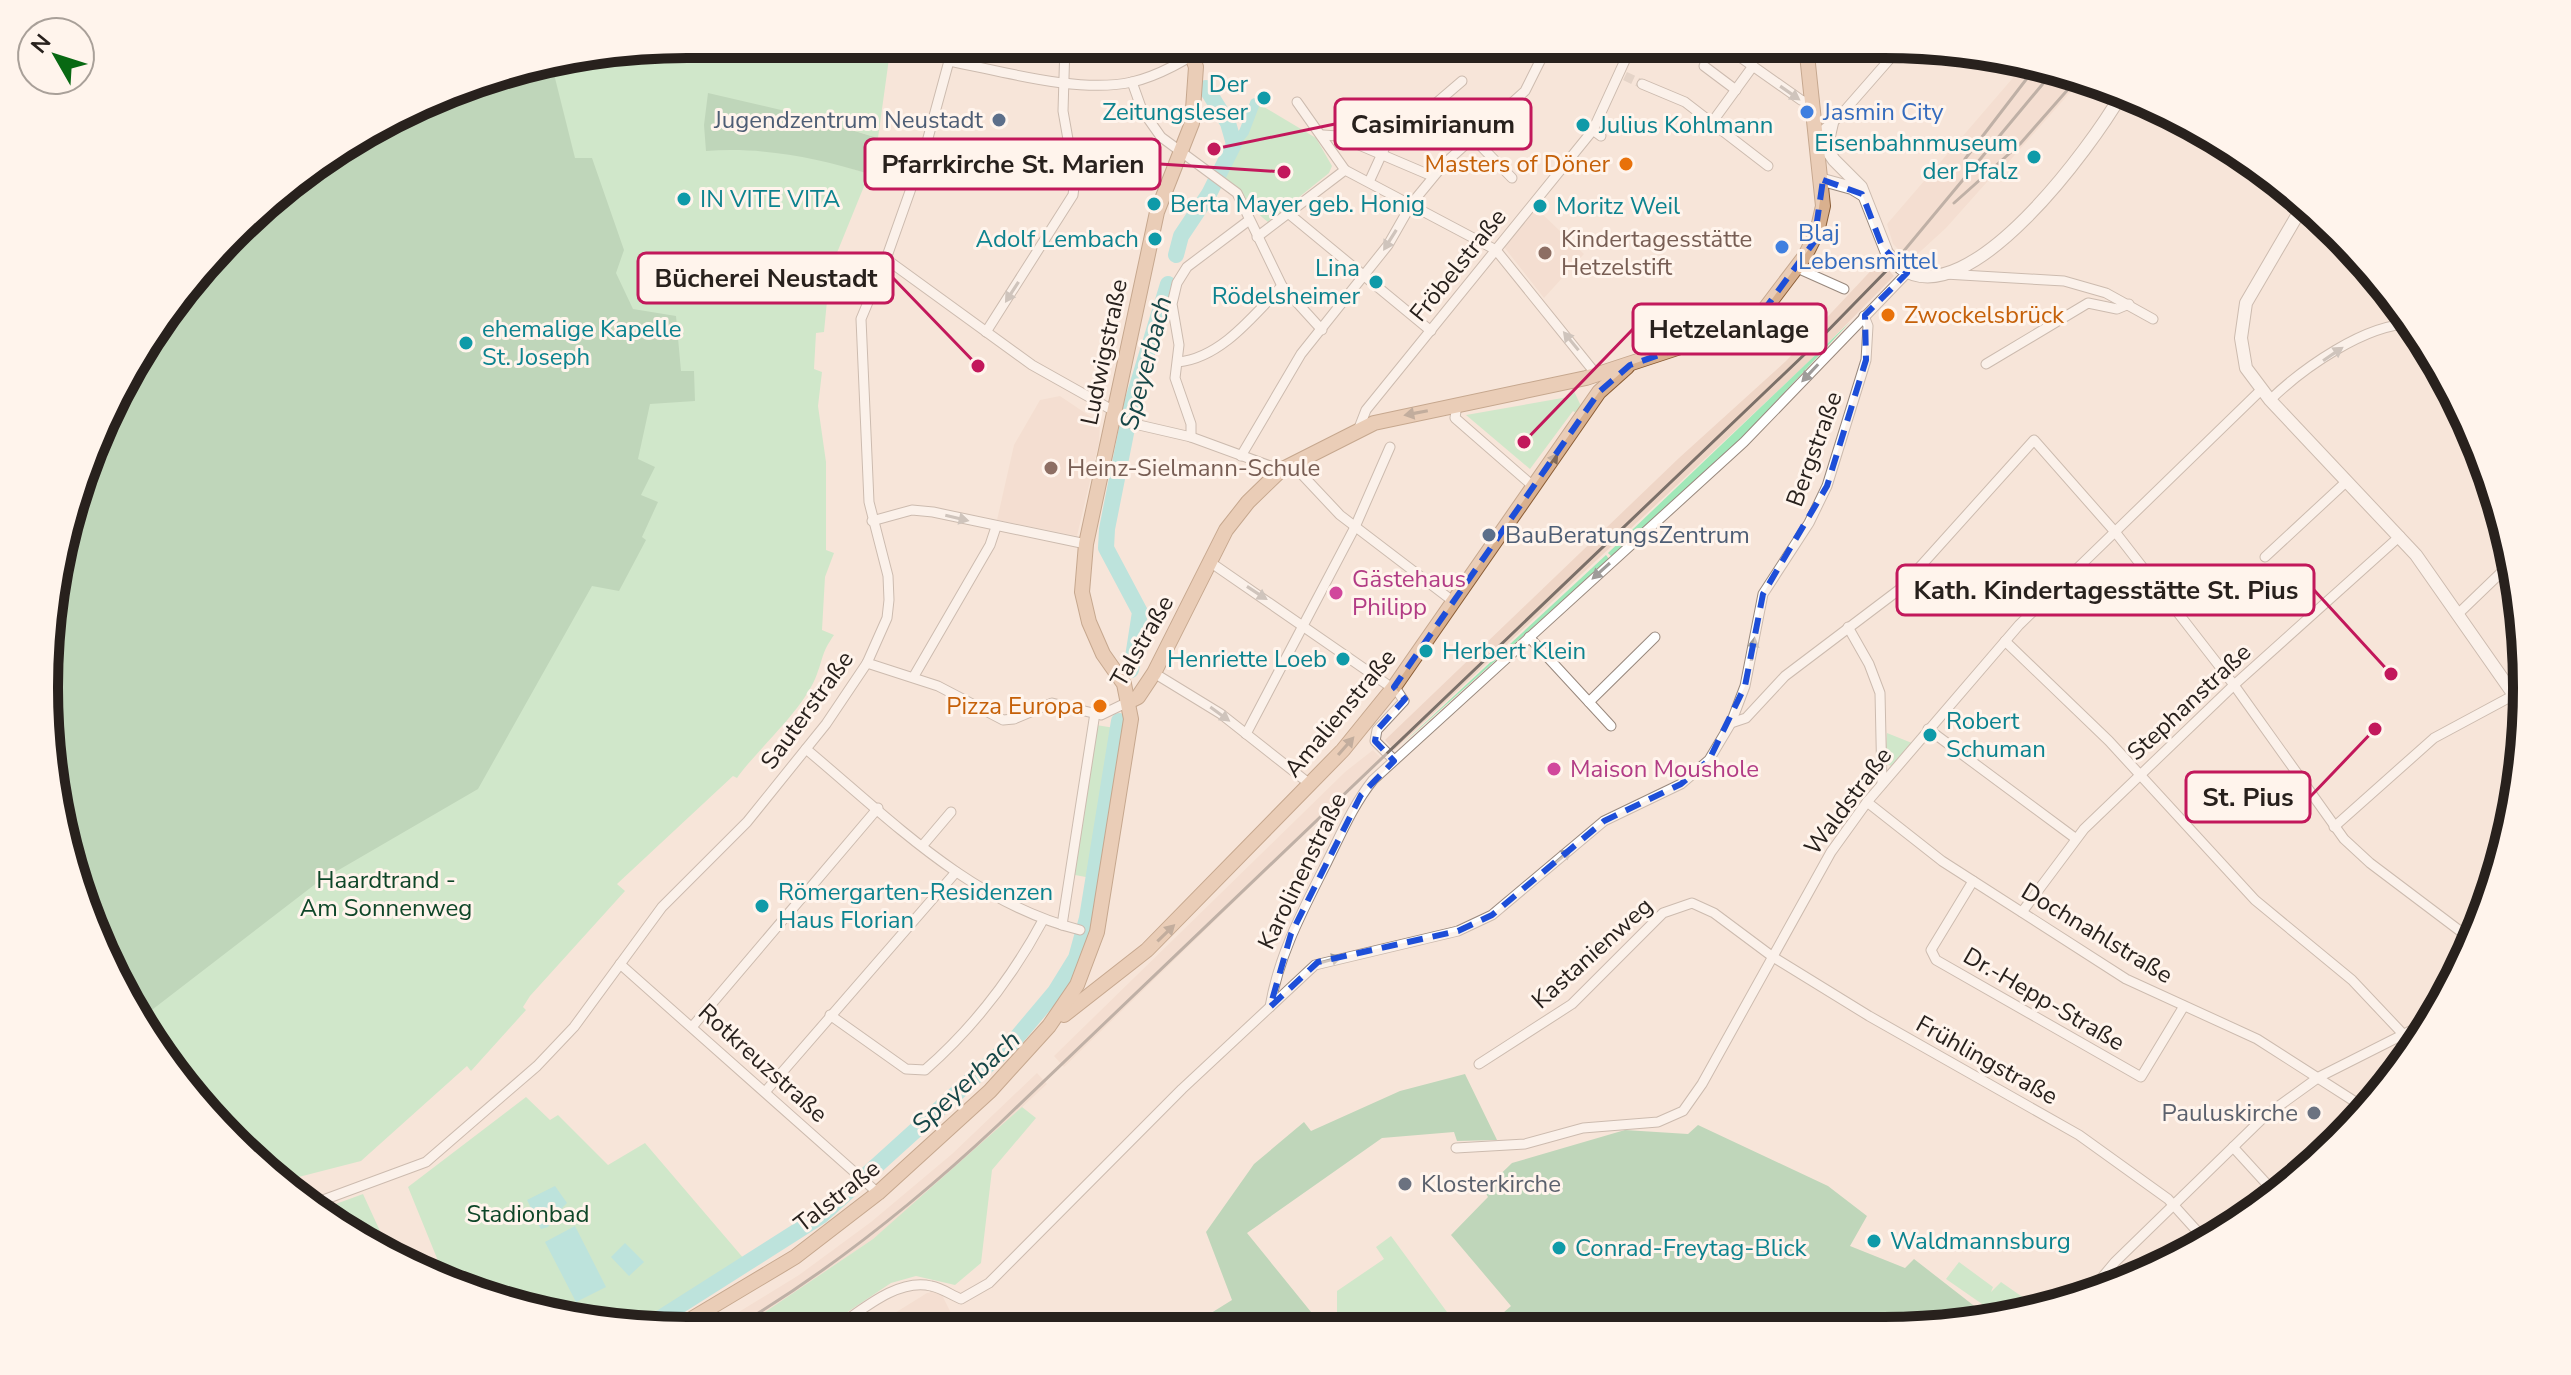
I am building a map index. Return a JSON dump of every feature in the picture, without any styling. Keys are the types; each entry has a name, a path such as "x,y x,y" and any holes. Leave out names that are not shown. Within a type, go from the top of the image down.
{"main road":[{"name":"Ludwigstraße","path":"1130,701 1124,684 1103,654 1089,622 1082,592 1086,544 1120,419 1157,212 1196,101 1192,58"},
{"name":"Talstraße","path":"695,1317 795,1257 869,1185 985,1096 1049,1026 1081,977 1094,943 1108,880 1131,719 1130,701 1141,693 1154,673 1210,562 1240,511 1287,467 1359,428 1457,404 1575,381 1630,365 1743,325 1772,301 1797,268 1817,232 1824,199 1808,58"},
{"name":"Amalienstraße","path":"1049,1026 1106,983 1180,919 1311,785 1394,687 1599,392 1630,365"},
{"path":"1596,374 1599,392"},
{"path":"1575,381 1588,390 1589,407"},
{"path":"1124,684 1140,684 1154,673"},
{"path":"1081,977 1093,984 1106,983"}],"street":[{"name":"Sauterstraße","path":"323,1200 426,1162 546,1058 662,907 747,822 806,749 867,663 887,618 889,600 888,576 872,521 863,431 861,319 925,149 949,58"},
{"path":"986,332 1073,195 1075,179 1063,111 1064,58"},
{"path":"949,61 1063,82 1132,82 1176,58"},
{"path":"1241,456 1301,354 1388,245 1432,176 1530,84 1542,58"},
{"name":"Fröbelstraße","path":"1359,428 1366,410 1593,130 1628,58"},
{"path":"1742,58 1801,100 1814,105"},
{"path":"1890,58 1832,123 1817,135 1843,171 1861,187 1878,238 1887,253 1904,270 1918,276 1945,274 1958,277 2047,278 2085,286 2129,304 2153,319"},
{"path":"1704,66 1736,90"},
{"path":"1713,121 1753,66"},
{"path":"1369,182 1381,154 1408,123 1462,81"},
{"path":"1132,82 1147,119 1180,153 1237,193 1282,286 1322,330"},
{"path":"1642,84 1685,102 1768,166"},
{"path":"1297,102 1345,170 1496,250 1596,374"},
{"path":"1945,274 1985,251 2038,209 2091,144 2116,103"},
{"path":"1500,114 1527,143"},
{"path":"1826,149 1832,123"},
{"path":"1323,135 1338,136 1432,176"},
{"path":"1473,138 1512,178"},
{"path":"1257,237 1345,170"},
{"path":"1823,180 1833,172 1843,171"},
{"path":"1823,180 1852,188 1867,199"},
{"path":"1288,213 1431,331"},
{"path":"2298,213 2255,285 2244,311 2242,355 2261,390 2400,536 2513,691"},
{"path":"1191,437 1191,424 1175,382 1179,345 1172,304 1181,275 1248,221"},
{"path":"886,259 986,332 1120,419 1287,467 1355,527 1454,602"},
{"path":"1797,268 1844,289"},
{"name":"Karolinenstraße","path":"1270,1007 1277,967 1291,934 1355,806 1373,780 1744,442 1904,270"},
{"path":"1178,362 1193,359 1224,342 1282,286"},
{"path":"1986,364 2088,303 2117,309 2129,304"},
{"name":"Bergstraße","path":"1731,723 1749,675 1763,594 1809,523 1827,486 1866,360 1868,326 1864,316"},
{"path":"2270,400 2366,333 2398,325"},
{"name":"Waldstraße","path":"1456,1148 1525,1144 1583,1128 1671,1119 1686,1108 1831,852 1867,802 2005,641 2261,390"},
{"path":"1457,404 1455,418 1534,487"},
{"path":"853,1317 895,1291 912,1285 930,1285 961,1299 989,1283 1182,1089 1318,962 1458,931 1492,915 1604,821 1692,776 1715,752 1731,723 1746,718 1773,687 1900,589 2034,440 2116,533 2234,685 2334,827 2370,863 2463,933"},
{"path":"1246,734 1355,527 1390,447"},
{"path":"2265,557 2347,481"},
{"path":"872,521 912,510 1086,544"},
{"path":"914,676 990,545 996,527"},
{"name":"Stephanstraße","path":"2022,912 2075,838 2234,685 2400,536"},
{"path":"1210,562 1394,687 1404,701 1377,730 1375,741 1394,760"},
{"path":"2459,613 2502,571"},
{"path":"1848,627 1869,664 1880,693 1882,784"},
{"path":"1529,637 1611,726"},
{"path":"1589,702 1655,637"},
{"path":"2005,641 2140,775 2255,900 2352,980 2403,1034"},
{"path":"867,663 914,676 1003,720 1014,719 1052,703 1101,715 1130,701"},
{"path":"1154,673 1202,701 1311,785"},
{"path":"2334,827 2434,738 2513,701"},
{"path":"1113,711 1131,719"},
{"path":"1062,925 1095,713"},
{"path":"1928,729 2075,838"},
{"path":"806,749 978,888 1043,920 1080,930"},
{"name":"Dochnahlstraße","path":"1867,802 1973,881 2139,987 2227,1023 2357,1103"},
{"path":"692,1027 878,808"},
{"path":"923,845 951,812"},
{"path":"765,1092 956,872"},
{"name":"Dr.-Hepp-Straße","path":"1973,881 1931,950 1936,960 2141,1077 2184,1006"},
{"name":"Kastanienweg","path":"1479,1064 1572,1004 1652,922 1682,904 1706,908 1773,957"},
{"path":"830,1015 899,1065 912,1072 925,1070 997,993 1021,961 1043,920"},
{"name":"Frühlingstraße","path":"1773,957 1906,1038 2067,1127 2176,1206 2199,1233"},
{"name":"Rotkreuzstraße","path":"620,964 869,1185"},
{"path":"2102,1278 2265,1116 2319,1077 2411,1030"},
{"path":"2233,1147 2268,1186"}],"highlighted area":[{"path":"1823,180 1862,194 1882,246 1907,273 1865,315 1866,360 1827,486 1763,594 1745,686 1709,760 1681,784 1604,821 1492,915 1458,931 1318,962 1270,1007 1291,934 1361,795 1394,761 1375,741 1377,730 1405,699 1394,687 1599,392 1630,365 1735,329 1764,310 1814,242"}],"shaded area":[{"path":"2017,73 2074,88 1998,174 1995,173 1946,228 1910,261 1893,244 1887,224"},
{"name":"Kindertagesstätte Hetzelstift","path":"1536,208 1584,254 1544,298 1504,247"},
{"path":"1880,261 1894,276 1816,355 1394,750 1385,740 1679,458 1786,361"},
{"name":"Heinz-Sielmann-Schule","path":"1060,396 1100,423 1099,443 1077,536 997,520 1014,445 1040,400"},
{"path":"1373,750 1382,759 1064,1067 1054,1056 1345,772"},
{"path":"1037,1073 1047,1084 942,1181 873,1239 758,1317 731,1317 799,1275 871,1222 952,1154"},
{"path":"935,1291 942,1295 953,1317 888,1317"}],"green space":[{"name":"Haardtrand - Am Sonnenweg","path":"688,58 889,58 878,138 832,124 841,165 869,174 830,270 824,332 816,333 814,369 822,372 818,406 826,462 826,550 834,553 825,577 822,630 834,635 811,688 792,715 737,778 733,776 617,884 625,891 530,996 523,1007 526,1010 471,1071 467,1066 361,1161 293,1178 242,1133 214,1103 164,1037 142,1002 106,928 91,890 75,832 412,122 485,91 525,79 605,63"},
{"path":"554,73 575,158 592,158 624,250 616,273 633,309 676,316 681,371 694,371 695,401 650,404 638,459 655,467 641,495 658,502 642,537 646,540 619,591 592,586 478,789 318,882 149,1012 123,966 91,890 79,850 63,770 59,729 59,646 63,605 79,525 106,447 142,373 188,304 242,242 304,188 373,142 485,91"},
{"path":"708,93 798,114 878,138 869,174 788,155 706,151 704,125"},
{"path":"1259,104 1316,138 1332,166 1329,173 1268,222 1222,176"},
{"path":"1850,322 1740,440 1612,557 1608,553"},
{"path":"1573,389 1581,406 1576,413 1573,411 1530,469 1466,415 1568,397"},
{"path":"1606,555 1609,559 1400,746"},
{"path":"1096,725 1115,728 1091,878 1075,875"},
{"path":"1887,733 1912,743 1891,766 1885,763"},
{"path":"1465,1074 1497,1140 1457,1141 1454,1132 1382,1138 1247,1233 1315,1317 1205,1317 1232,1300 1206,1232 1254,1164 1304,1122 1311,1131 1400,1091"},
{"name":"Stadionbad","path":"526,1097 550,1120 558,1115 608,1165 645,1143 745,1260 656,1316 565,1305 485,1284 440,1266 408,1187"},
{"path":"1022,1107 1036,1118 992,1170 981,1263 955,1285 916,1276 891,1283 840,1317 758,1317 873,1239"},
{"path":"1698,1125 1828,1186 1867,1216 1850,1246 1905,1268 1914,1259 1979,1310 1884,1317 1498,1317 1511,1306 1451,1235 1488,1197 1484,1190 1512,1163 1625,1130 1688,1134"},
{"path":"363,1194 383,1239 373,1233 331,1206"},
{"path":"1391,1236 1451,1317 1337,1317 1337,1291 1384,1259 1376,1247"},
{"path":"1959,1262 1993,1287 1991,1292 2001,1282 2027,1300 1982,1309 1982,1304 1946,1279"}],"water":[{"path":"555,1186 567,1203 561,1209 566,1218 553,1225 551,1221 548,1227 541,1229 537,1222 541,1216 536,1218 527,1200"},
{"path":"575,1226 606,1287 576,1302 545,1242"},
{"path":"625,1243 644,1262 629,1276 611,1257"}],"waterway":[{"name":"Speyerbach","path":"1176,255 1181,236 1209,194 1234,144 1228,123 1206,88"},
{"name":"Speyerbach","path":"1234,144 1244,132 1255,103"},
{"name":"Speyerbach","path":"1131,670 1140,612 1106,548 1107,529 1132,403 1168,284"},
{"name":"Speyerbach","path":"663,1316 821,1216 1012,1043 1055,992 1076,958 1087,918 1119,721"}],"tunnel":[{"path":"1625,76 1642,84"}],"railway":[{"path":"1965,159 2029,75"},
{"path":"752,1317 871,1234 998,1125 1807,352 1893,264 2047,79"},
{"path":"1954,203 2020,144 2071,86"}],"place":[{"name":"Der Zeitungsleser","path":"1264,98"},
{"name":"Jasmin City","path":"1807,112"},
{"name":"Jugendzentrum Neustadt","path":"999,120"},
{"name":"Julius Kohlmann","path":"1583,125"},
{"name":"Casimirianum","path":"1214,149"},
{"name":"Eisenbahnmuseum der Pfalz","path":"2034,157"},
{"name":"Masters of Döner","path":"1626,164"},
{"name":"Pfarrkirche St. Marien","path":"1284,172"},
{"name":"IN VITE VITA","path":"684,199"},
{"name":"Berta Mayer geb. Honig","path":"1154,204"},
{"name":"Moritz Weil","path":"1540,206"},
{"name":"Adolf Lembach","path":"1155,239"},
{"name":"Blaj Lebensmittel","path":"1782,247"},
{"name":"Kindertagesstätte Hetzelstift","path":"1545,253"},
{"name":"Lina Rödelsheimer","path":"1376,282"},
{"name":"Zwockelsbrück","path":"1888,315"},
{"name":"ehemalige Kapelle St. Joseph","path":"466,343"},
{"name":"Bücherei Neustadt","path":"978,366"},
{"name":"Hetzelanlage","path":"1524,442"},
{"name":"Heinz-Sielmann-Schule","path":"1051,468"},
{"name":"BauBeratungsZentrum","path":"1489,535"},
{"name":"Gästehaus Philipp","path":"1336,593"},
{"name":"Herbert Klein","path":"1426,651"},
{"name":"Henriette Loeb","path":"1343,659"},
{"name":"Kath. Kindertagesstätte St. Pius","path":"2391,674"},
{"name":"Pizza Europa","path":"1100,706"},
{"name":"St. Pius","path":"2375,729"},
{"name":"Robert Schuman","path":"1930,735"},
{"name":"Maison Moushole","path":"1554,769"},
{"name":"Römergarten-Residenzen Haus Florian","path":"762,906"},
{"name":"Pauluskirche","path":"2314,1113"},
{"name":"Klosterkirche","path":"1405,1184"},
{"name":"Waldmannsburg","path":"1874,1241"},
{"name":"Conrad-Freytag-Blick","path":"1559,1248"}]}
